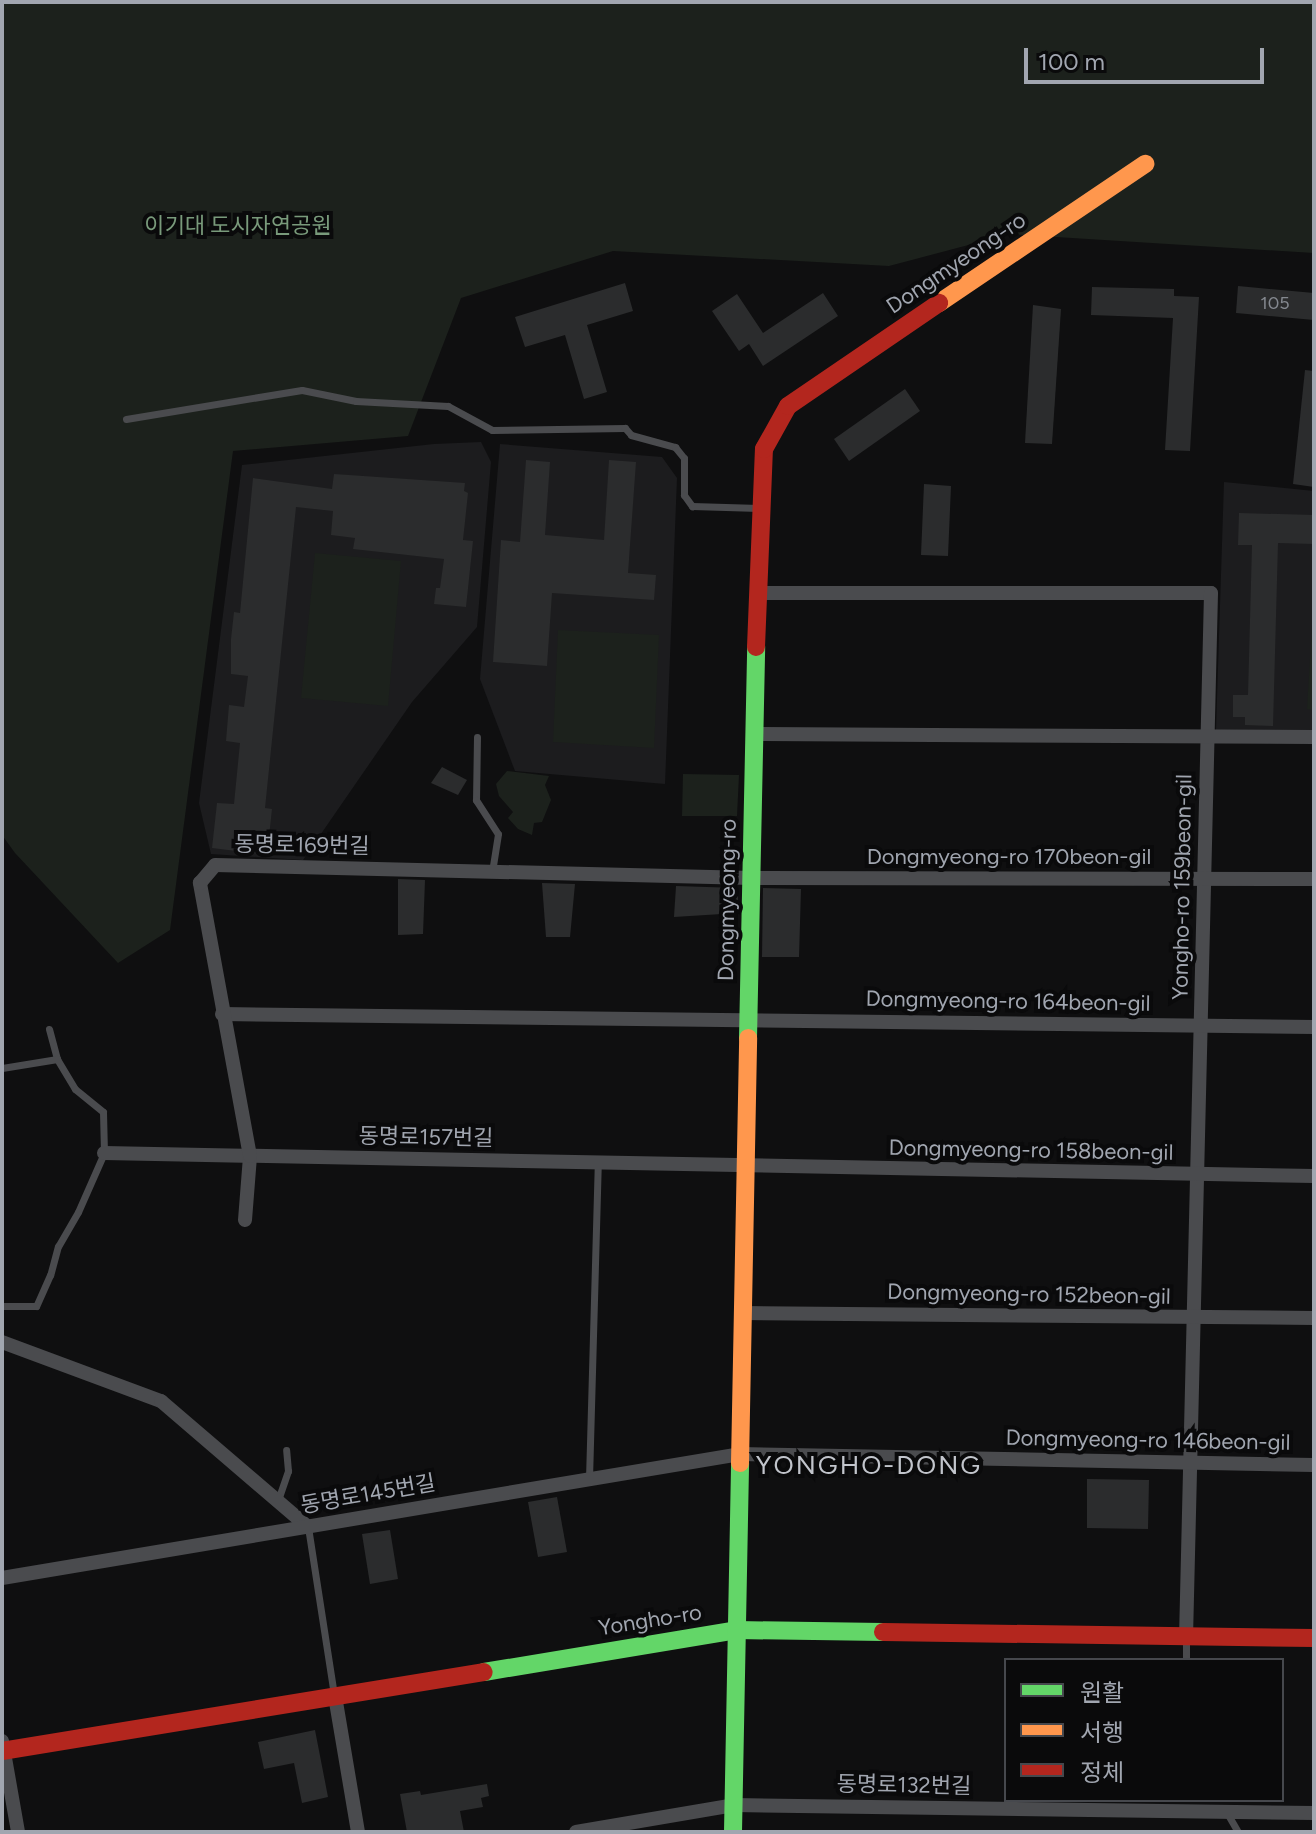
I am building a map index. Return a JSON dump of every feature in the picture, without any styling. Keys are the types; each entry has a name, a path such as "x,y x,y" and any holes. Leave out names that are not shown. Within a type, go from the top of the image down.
{"street":[{"name":"Dongmyeong-ro","path":"733,1832 757,593 764,449 788,406 1145,164"},
{"name":"Yongho-ro 159beon-gil","path":"757,593 1211,593 1186,1636"},
{"path":"754,734 1314,737"},
{"name":"동명로169번길","path":"245,1220 250,1156 200,883 215,865 752,878"},
{"name":"Dongmyeong-ro 170beon-gil","path":"752,878 1314,879"},
{"name":"Dongmyeong-ro 164beon-gil","path":"222,1014 1314,1027"},
{"name":"동명로157번길","path":"104,1153 746,1166"},
{"name":"Dongmyeong-ro 158beon-gil","path":"746,1166 1314,1176"},
{"name":"Dongmyeong-ro 152beon-gil","path":"743,1313 1314,1318"},
{"path":"2,1342 161,1401 308,1527"},
{"name":"동명로145번길","path":"2,1578 740,1454"},
{"name":"Dongmyeong-ro 146beon-gil","path":"740,1454 1314,1465"},
{"name":"Yongho-ro","path":"3,1748 737,1630 1314,1638"},
{"path":"335,1696 358,1832"},
{"path":"3,1748 18,1832"},
{"name":"동명로132번길","path":"576,1832 734,1805 1185,1805 1226,1811 1314,1813"}],"lane":[{"path":"126,419 302,390 356,401 448,406 492,430 625,428 631,435 675,447 684,458 684,495 692,506 762,508"},
{"path":"477,737 476,800 498,834 492,872"},
{"path":"2,1306 36,1306 50,1275 58,1246 78,1212 104,1153 103,1112 75,1089 57,1059 49,1029"},
{"path":"2,1068 57,1059"},
{"path":"589,1479 598,1163"},
{"path":"278,1500 288,1471 286,1450"},
{"path":"308,1527 335,1696"},
{"path":"1186,1636 1186,1658"},
{"path":"1226,1811 1238,1832"}],"shaded area":[{"path":"481,442 491,462 477,627 412,702 303,860 211,854 199,803 242,465 434,444"},
{"path":"500,444 662,457 677,478 665,784 515,771 480,679"},
{"path":"1224,482 1314,491 1314,730 1216,730"}],"green space":[{"name":"이기대 도시자연공원","path":"2,2 1314,2 1314,253 1010,234 889,266 613,251 461,298 408,436 233,451 170,930 118,963 15,853 2,835"},
{"path":"315,553 401,561 388,706 301,698"},
{"path":"1314,592 1314,710 1307,709"},
{"path":"558,630 659,635 654,748 553,742"},
{"path":"507,771 549,776 545,785 551,800 542,822 534,823 532,835 518,829 508,818 513,812 499,796 496,784"},
{"path":"683,774 739,775 737,816 682,816"}],"building":[{"path":"625,283 633,311 587,325 607,392 584,399 565,335 525,347 515,317"},
{"path":"1238,286 1314,293 1314,320 1236,313"},
{"path":"1092,287 1174,289 1174,296 1199,297 1190,451 1165,450 1173,318 1091,315"},
{"path":"823,293 838,316 763,366 749,344 739,351 712,311 737,294 763,333"},
{"path":"1033,305 1061,309 1052,444 1025,443"},
{"path":"1305,370 1314,371 1314,487 1293,484"},
{"path":"905,389 920,411 849,461 834,439"},
{"path":"526,460 550,462 545,535 604,540 609,460 636,462 628,573 656,575 654,600 552,593 547,666 493,662 501,540 520,542"},
{"path":"334,474 465,483 464,491 468,493 463,540 473,541 466,607 434,604 444,559 353,549 355,538 331,535 333,511 296,507 265,808 272,809 267,855 212,848 217,803 234,804 240,743 226,741 229,705 244,707 248,676 231,674 231,639 234,612 240,613 253,478 332,489"},
{"path":"924,484 951,486 948,556 921,555"},
{"path":"1239,513 1314,515 1314,544 1278,543 1273,726 1245,725 1245,717 1233,717 1233,695 1248,695 1252,545 1238,545"},
{"path":"442,767 467,780 458,795 431,783"},
{"path":"398,879 425,880 423,934 398,935"},
{"path":"542,883 575,884 570,937 546,937"},
{"path":"676,886 738,888 738,913 674,917"},
{"path":"763,888 801,889 799,957 762,957"},
{"path":"1087,1479 1149,1480 1148,1529 1087,1528"},
{"path":"557,1497 567,1552 538,1557 528,1502"},
{"path":"390,1530 398,1579 370,1584 362,1534"},
{"path":"315,1730 328,1797 302,1803 294,1763 264,1769 258,1742"},
{"path":"487,1784 489,1796 481,1798 483,1807 460,1811 464,1832 407,1832 400,1794 420,1791 421,1795"}],"traffic: fast":[{"path":"748,1038 756,647"},
{"path":"733,1832 740,1463"},
{"path":"484,1672 737,1630 883,1632"}],"traffic: slow":[{"path":"939,303 1145,164"},
{"path":"740,1463 748,1038"}],"traffic: jam":[{"path":"756,647 764,449 788,406 939,303"},
{"path":"883,1632 1314,1638"},
{"path":"2,1751 484,1672"}],"district":[{"name":"YONGHO-DONG","path":"869,1466"}]}
